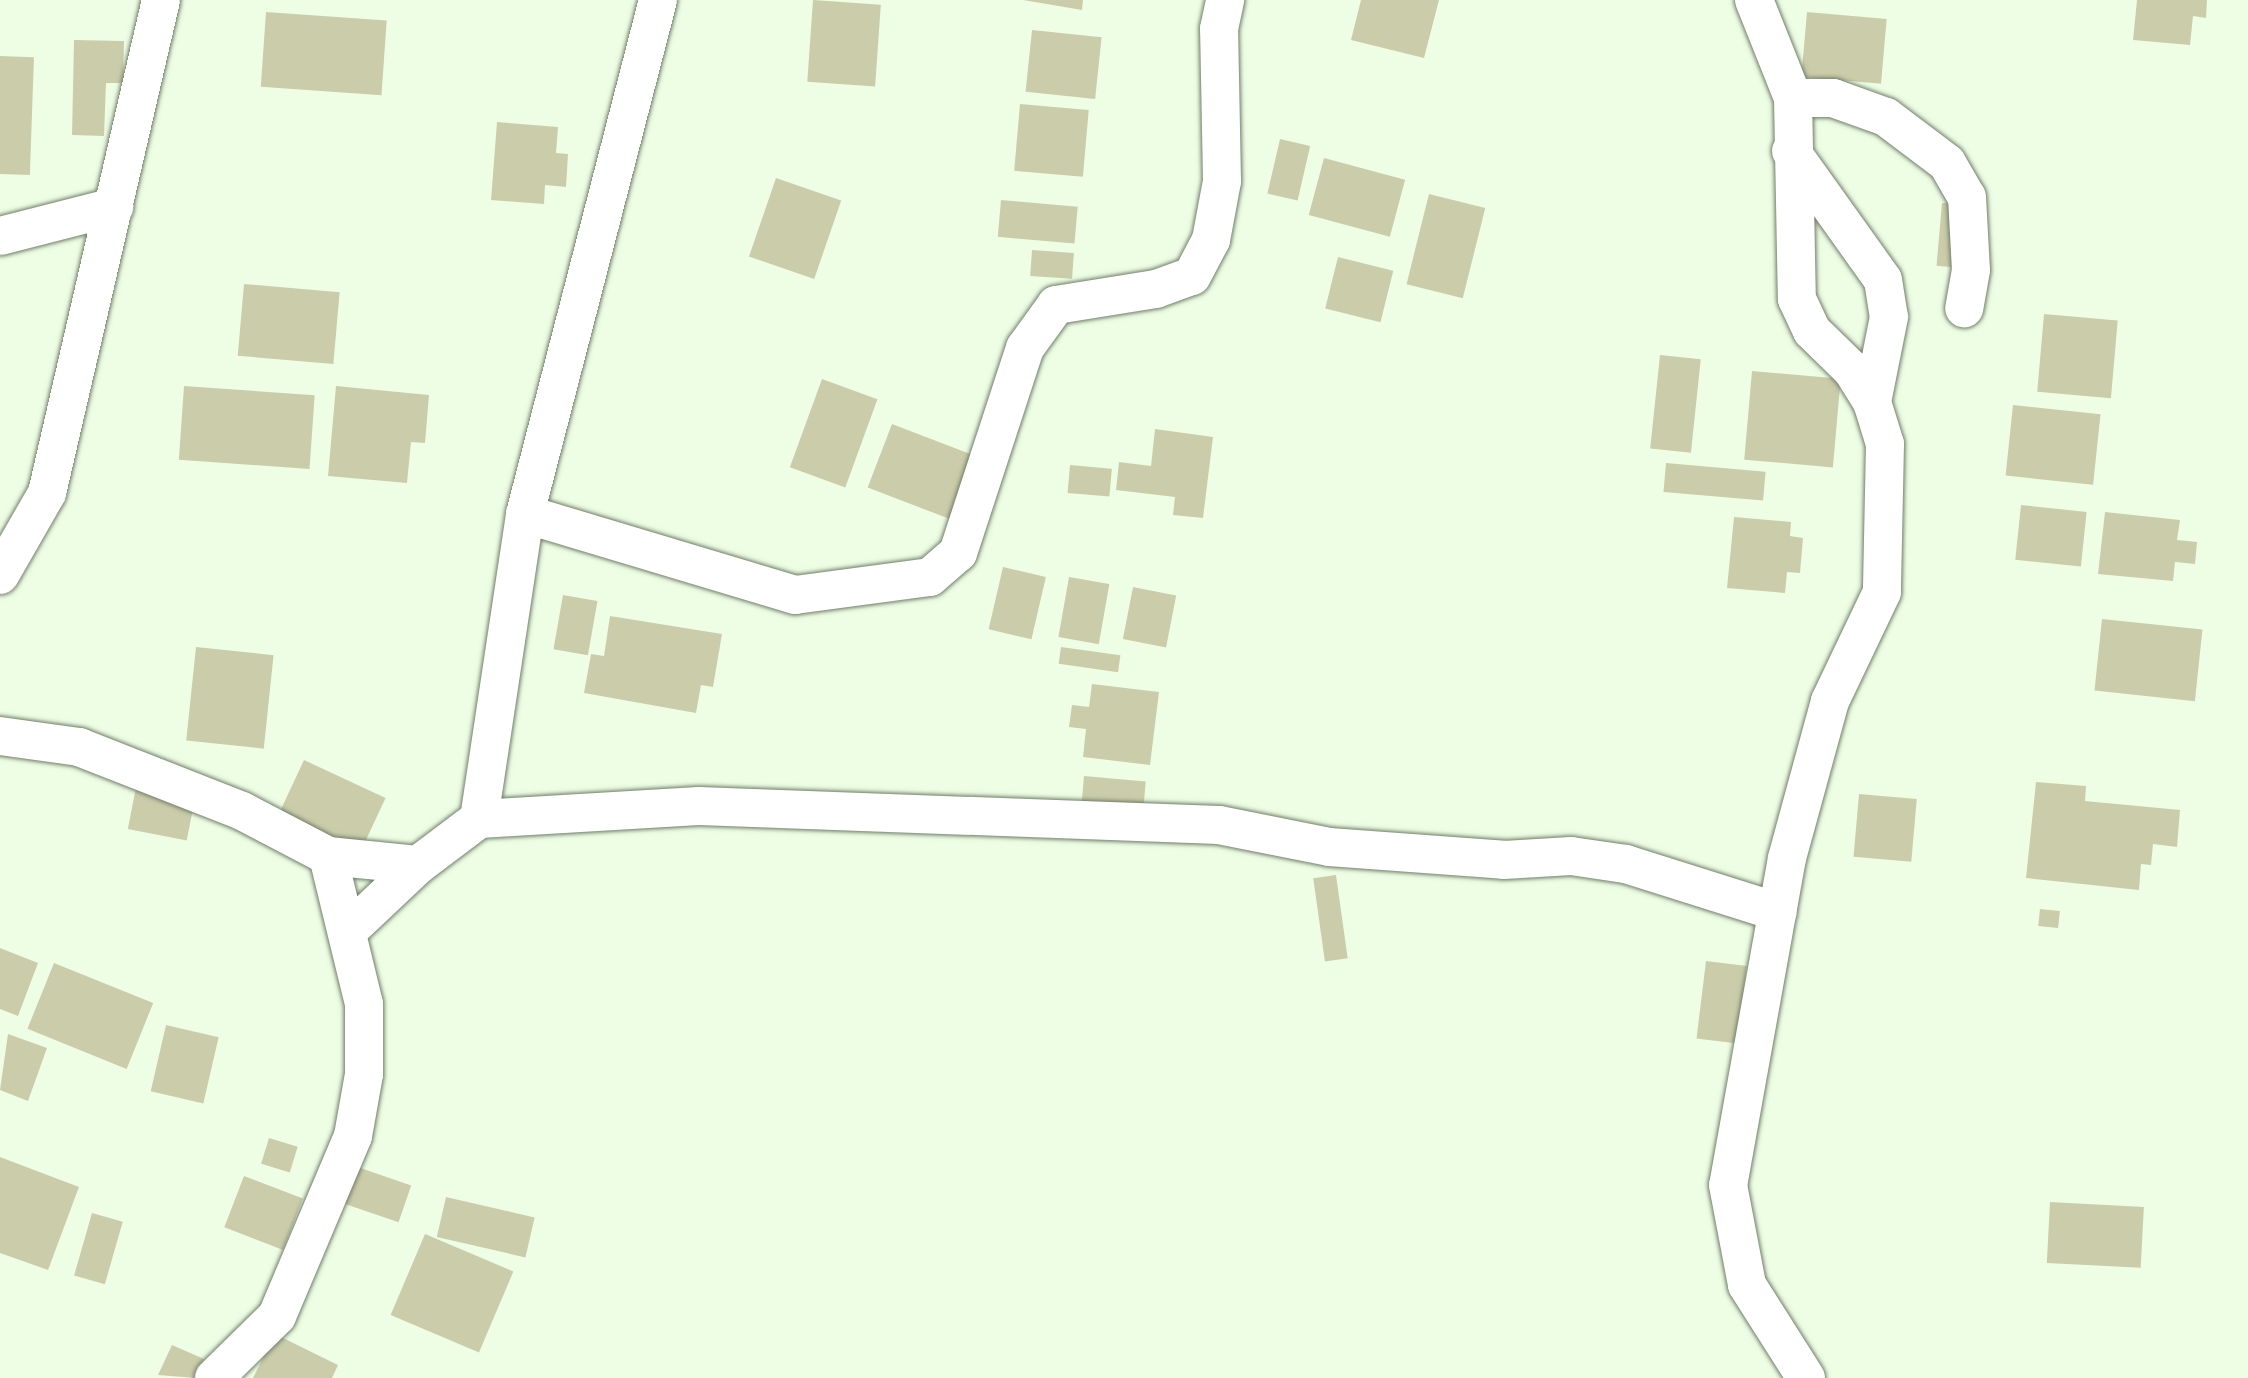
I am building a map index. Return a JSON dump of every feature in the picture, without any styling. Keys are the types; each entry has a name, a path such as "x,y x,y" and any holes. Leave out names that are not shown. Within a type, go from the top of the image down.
{"street":[{"path":"0,575 47,494 161,0"},
{"path":"479,820 525,514 658,0"},
{"path":"525,514 795,595 930,577 958,554 1025,348 1056,305 1156,289 1192,276 1211,240 1222,181 1220,29 1225,0"},
{"path":"1754,0 1793,98 1790,151 1797,300 1812,331 1852,370 1872,402 1884,444 1882,592 1830,701 1778,912 1728,1185 1748,1285 1806,1378"},
{"path":"1793,98 1832,98 1886,117 1947,163 1967,196 1971,270 1964,308"},
{"path":"1790,151 1883,280 1888,316 1872,402"},
{"path":"0,236 114,207"},
{"path":"0,736 79,746 242,811 328,856 418,865"},
{"path":"347,932 418,865 479,820 699,806 1219,826 1329,847 1504,860 1572,856 1626,864 1778,912"},
{"path":"214,1378 278,1316 353,1136 364,1074 364,1004 328,856"}],"building":[{"path":"813,0 881,5 875,87 807,82"},
{"path":"1023,0 1083,0 1082,10"},
{"path":"1361,0 1439,0 1424,58 1351,40"},
{"path":"2137,0 2207,0 2206,18 2193,16 2190,45 2133,40"},
{"path":"266,12 387,20 381,95 261,87"},
{"path":"1807,12 1887,19 1881,84 1801,77"},
{"path":"1032,30 1102,37 1095,99 1026,92"},
{"path":"74,40 124,41 123,83 106,83 104,136 72,135"},
{"path":"0,56 34,57 30,175 0,174"},
{"path":"1020,104 1089,110 1083,177 1014,171"},
{"path":"497,122 558,127 556,153 568,154 566,187 545,185 544,204 491,200"},
{"path":"1280,139 1310,146 1298,201 1267,194"},
{"path":"1324,158 1405,180 1390,237 1309,215"},
{"path":"776,178 841,200 814,279 749,256"},
{"path":"1429,194 1485,208 1463,298 1407,284"},
{"path":"1001,200 1078,207 1074,244 998,237"},
{"path":"1942,203 1965,205 1959,268 1937,266"},
{"path":"1032,250 1074,253 1072,279 1030,276"},
{"path":"1338,257 1393,271 1380,322 1325,308"},
{"path":"244,284 340,292 333,364 238,356"},
{"path":"2044,314 2118,320 2111,398 2037,392"},
{"path":"1660,355 1701,359 1691,453 1650,448"},
{"path":"1752,371 1841,379 1833,467 1744,460"},
{"path":"822,379 877,399 845,488 790,467"},
{"path":"184,386 315,395 310,469 179,460"},
{"path":"336,386 429,395 425,443 411,442 407,483 328,476"},
{"path":"2013,405 2101,414 2093,485 2006,476"},
{"path":"892,424 974,456 950,519 868,487"},
{"path":"1155,429 1213,437 1203,518 1173,515 1175,497 1116,490 1119,462 1151,466"},
{"path":"1666,463 1766,472 1763,501 1663,492"},
{"path":"1070,465 1112,469 1109,497 1068,493"},
{"path":"2021,505 2087,512 2081,567 2015,560"},
{"path":"2105,512 2180,520 2177,540 2197,542 2195,564 2175,562 2173,581 2098,574"},
{"path":"1734,517 1791,522 1790,536 1803,538 1800,573 1787,572 1785,593 1727,588"},
{"path":"1003,567 1046,577 1031,639 989,629"},
{"path":"1069,577 1109,584 1099,644 1058,637"},
{"path":"1133,587 1176,595 1166,647 1123,639"},
{"path":"563,595 597,601 588,655 553,649"},
{"path":"610,616 722,634 713,687 701,685 696,713 584,693 591,654 604,656"},
{"path":"2102,619 2202,630 2195,701 2094,691"},
{"path":"196,647 274,655 264,749 186,740"},
{"path":"1061,647 1120,655 1118,672 1059,664"},
{"path":"1092,684 1159,692 1150,765 1083,757 1086,729 1069,727 1072,705 1089,707"},
{"path":"304,760 386,798 358,858 276,820"},
{"path":"1084,776 1146,781 1143,816 1081,811"},
{"path":"137,782 196,793 187,841 128,829"},
{"path":"2036,782 2086,786 2085,801 2180,810 2177,847 2153,844 2151,865 2141,864 2139,890 2026,878"},
{"path":"1859,794 1917,799 1911,862 1854,857"},
{"path":"1336,875 1348,958 1325,961 1313,878"},
{"path":"2040,909 2060,911 2058,928 2038,926"},
{"path":"0,948 38,963 18,1016 0,1009"},
{"path":"1706,961 1747,966 1737,1043 1696,1038"},
{"path":"54,963 153,1003 127,1069 27,1029"},
{"path":"166,1025 219,1037 203,1103 151,1091"},
{"path":"8,1034 47,1048 28,1101 0,1090"},
{"path":"269,1138 298,1147 290,1173 261,1164"},
{"path":"0,1157 79,1187 48,1270 0,1253"},
{"path":"346,1163 411,1185 399,1222 333,1200"},
{"path":"244,1176 303,1199 283,1250 224,1227"},
{"path":"446,1197 535,1217 525,1257 437,1237"},
{"path":"2050,1202 2144,1207 2141,1268 2047,1263"},
{"path":"92,1213 123,1222 105,1284 74,1275"},
{"path":"425,1234 513,1272 479,1353 391,1315"},
{"path":"275,1334 338,1365 332,1378 253,1378"},
{"path":"172,1345 204,1359 196,1378 158,1375"}]}
